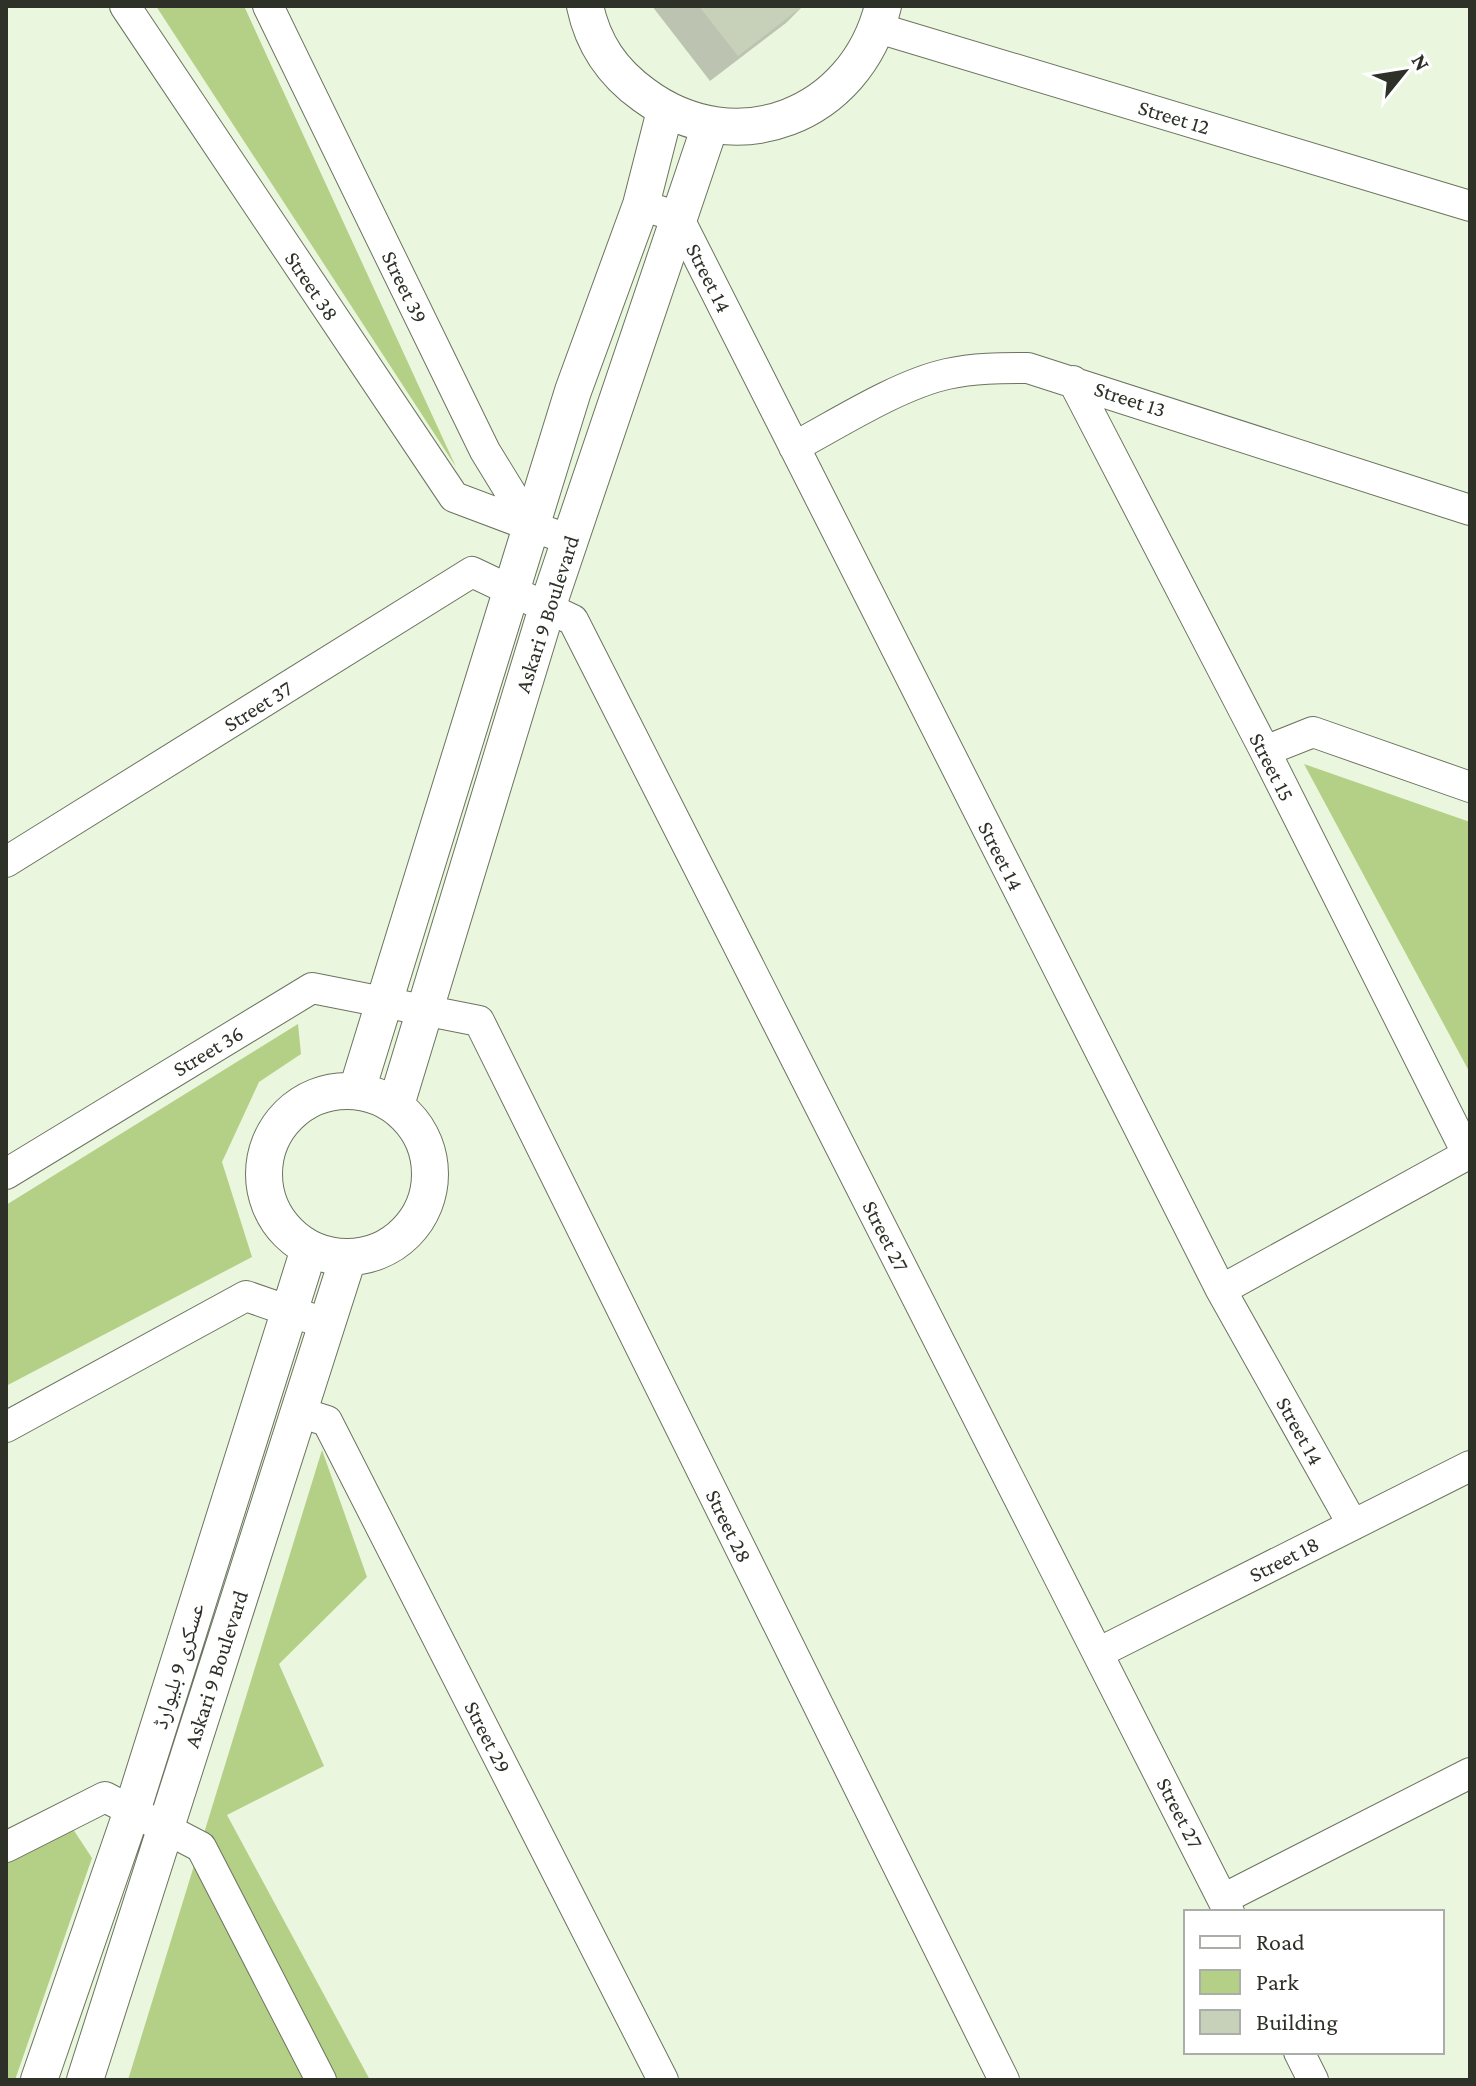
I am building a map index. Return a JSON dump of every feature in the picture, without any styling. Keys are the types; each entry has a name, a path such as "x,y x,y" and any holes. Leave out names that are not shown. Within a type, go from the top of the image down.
{"street":[{"name":"Street 38","path":"125,6 454,497 531,526"},
{"name":"Street 39","path":"268,6 485,451 531,526"},
{"path":"585,6 591,32 621,79 665,111 710,126 752,127 793,116 829,95 858,65 881,17"},
{"name":"Street 12","path":"881,17 1470,206"},
{"name":"Askari 9 Boulevard","path":"357,1090 573,391 641,205 665,111"},
{"name":"Askari 9 Boulevard","path":"396,1105 547,608 710,126"},
{"name":"Street 14","path":"641,205 678,217 1221,1290 1353,1525"},
{"name":"Street 13","path":"794,447 910,386 945,375 986,368 1028,368 1470,510"},
{"name":"Street 15","path":"1073,381 1469,1154"},
{"path":"531,526 570,540"},
{"name":"Street 37","path":"6,862 472,572 511,591"},
{"name":"Street 27","path":"511,591 573,620 1226,1906"},
{"path":"1265,751 1313,732 1470,787"},
{"name":"Street 36","path":"6,1174 312,988 425,1010"},
{"name":"Street 28","path":"425,1010 479,1021 1004,2080"},
{"path":"357,1090 377,1095 396,1105 414,1124 427,1147 431,1173 427,1199 416,1223 397,1242 374,1254 348,1258 328,1256 309,1249 286,1231 270,1207 263,1179 266,1149 279,1123 301,1103 328,1092 357,1090"},
{"path":"1221,1290 1469,1154"},
{"name":"عسکری 9 بلیوارڈ","path":"39,2080 132,1811 309,1249"},
{"name":"Askari 9 Boulevard","path":"85,2080 348,1258"},
{"path":"6,1427 246,1296 327,1324"},
{"name":"Street 29","path":"299,1412 327,1421 663,2080"},
{"name":"Street 18","path":"1098,1653 1470,1466"},
{"path":"1226,1906 1469,1775"},
{"path":"6,1847 105,1797 201,1847 321,2080"},
{"path":"1300,2054 1313,2080"}],"green space":[{"path":"156,6 244,6 456,467"},
{"path":"1304,764 1470,822 1470,1073"},
{"path":"298,1024 301,1054 259,1082 222,1162 252,1257 6,1386 6,1205"},
{"path":"322,1450 367,1577 279,1664 324,1766 227,1815 370,2080 128,2080"},
{"path":"69,1823 92,1858 15,2080 6,2080 6,1856"}],"building":[{"path":"699,6 803,6 738,56"}]}
